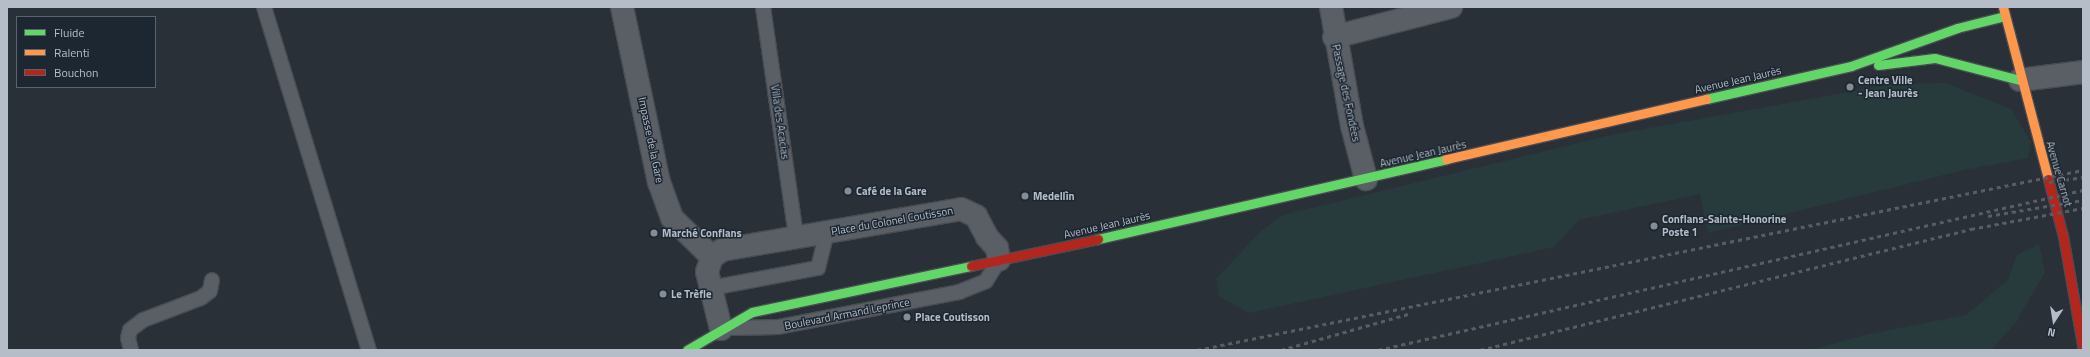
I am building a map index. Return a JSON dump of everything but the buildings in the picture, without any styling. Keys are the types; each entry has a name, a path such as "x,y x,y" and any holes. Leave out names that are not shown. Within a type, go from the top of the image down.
{"street":[{"name":"Impasse de la Gare","path":"622,7 659,182 672,218 712,257"},
{"name":"Passage des Fondées","path":"1331,7 1334,37 1366,179"},
{"path":"1334,37 1451,7"},
{"name":"Avenue Jean Jaurès","path":"999,260 1366,179 1851,66 2004,12"},
{"name":"Avenue Carnot","path":"2004,12 2020,80 2063,236 2080,319 2083,350"},
{"name":"Avenue Jean Jaurès","path":"1851,66 1935,58 2020,80"},
{"path":"2020,80 2083,72"},
{"name":"Place du Colonel Coutisson","path":"712,257 722,250 961,209 976,216 997,248 999,260"},
{"path":"712,257 707,272 721,329 752,312 999,260"},
{"name":"Boulevard Armand Leprince","path":"687,350 721,329"}],"lane":[{"path":"264,7 369,350"},
{"name":"Villa des Acacias","path":"763,7 796,237"},
{"path":"711,288 818,268 827,232"},
{"name":"Boulevard Armand Leprince","path":"721,329 778,327 959,292 986,281 999,260"},
{"path":"131,350 130,330 143,320 201,298 210,291 212,280"}],"green space":[{"path":"1945,83 2011,109 2031,142 2028,158 1964,170 1708,233 1700,194 1579,220 1554,247 1249,313 1219,296 1216,279 1259,233 1283,215 1611,135 1893,84"},
{"path":"2039,244 2045,272 2016,322 1991,350 1810,350 1865,335 1966,315 2008,280 2017,255"}],"railway":[{"path":"1197,350 2083,170"},
{"path":"2049,182 2083,177"},
{"path":"1378,350 2083,190"},
{"path":"1988,216 2083,200"},
{"path":"1480,350 1971,229 2083,208"},
{"path":"1281,350 1408,314"}],"traffic: fast":[{"path":"1706,99 1851,66 1957,28 2005,16"},
{"path":"1878,65 1935,58 2020,80"},
{"path":"1098,239 1446,159"},
{"path":"687,350 752,312 971,266"}],"traffic: slow":[{"path":"2003,7 2048,179"},
{"path":"1446,159 1706,99"}],"traffic: jam":[{"path":"2048,179 2063,236 2083,350"},
{"path":"971,266 1098,239"}],"place":[{"name":"Centre Ville - Jean Jaurès","path":"1850,87"},
{"name":"Café de la Gare","path":"848,191"},
{"name":"Medellìn","path":"1025,196"},
{"name":"Conflans-Sainte-Honorine Poste 1","path":"1654,226"},
{"name":"Marché Conflans","path":"654,233"},
{"name":"Le Trèfle","path":"663,294"},
{"name":"Place Coutisson","path":"907,317"}]}
